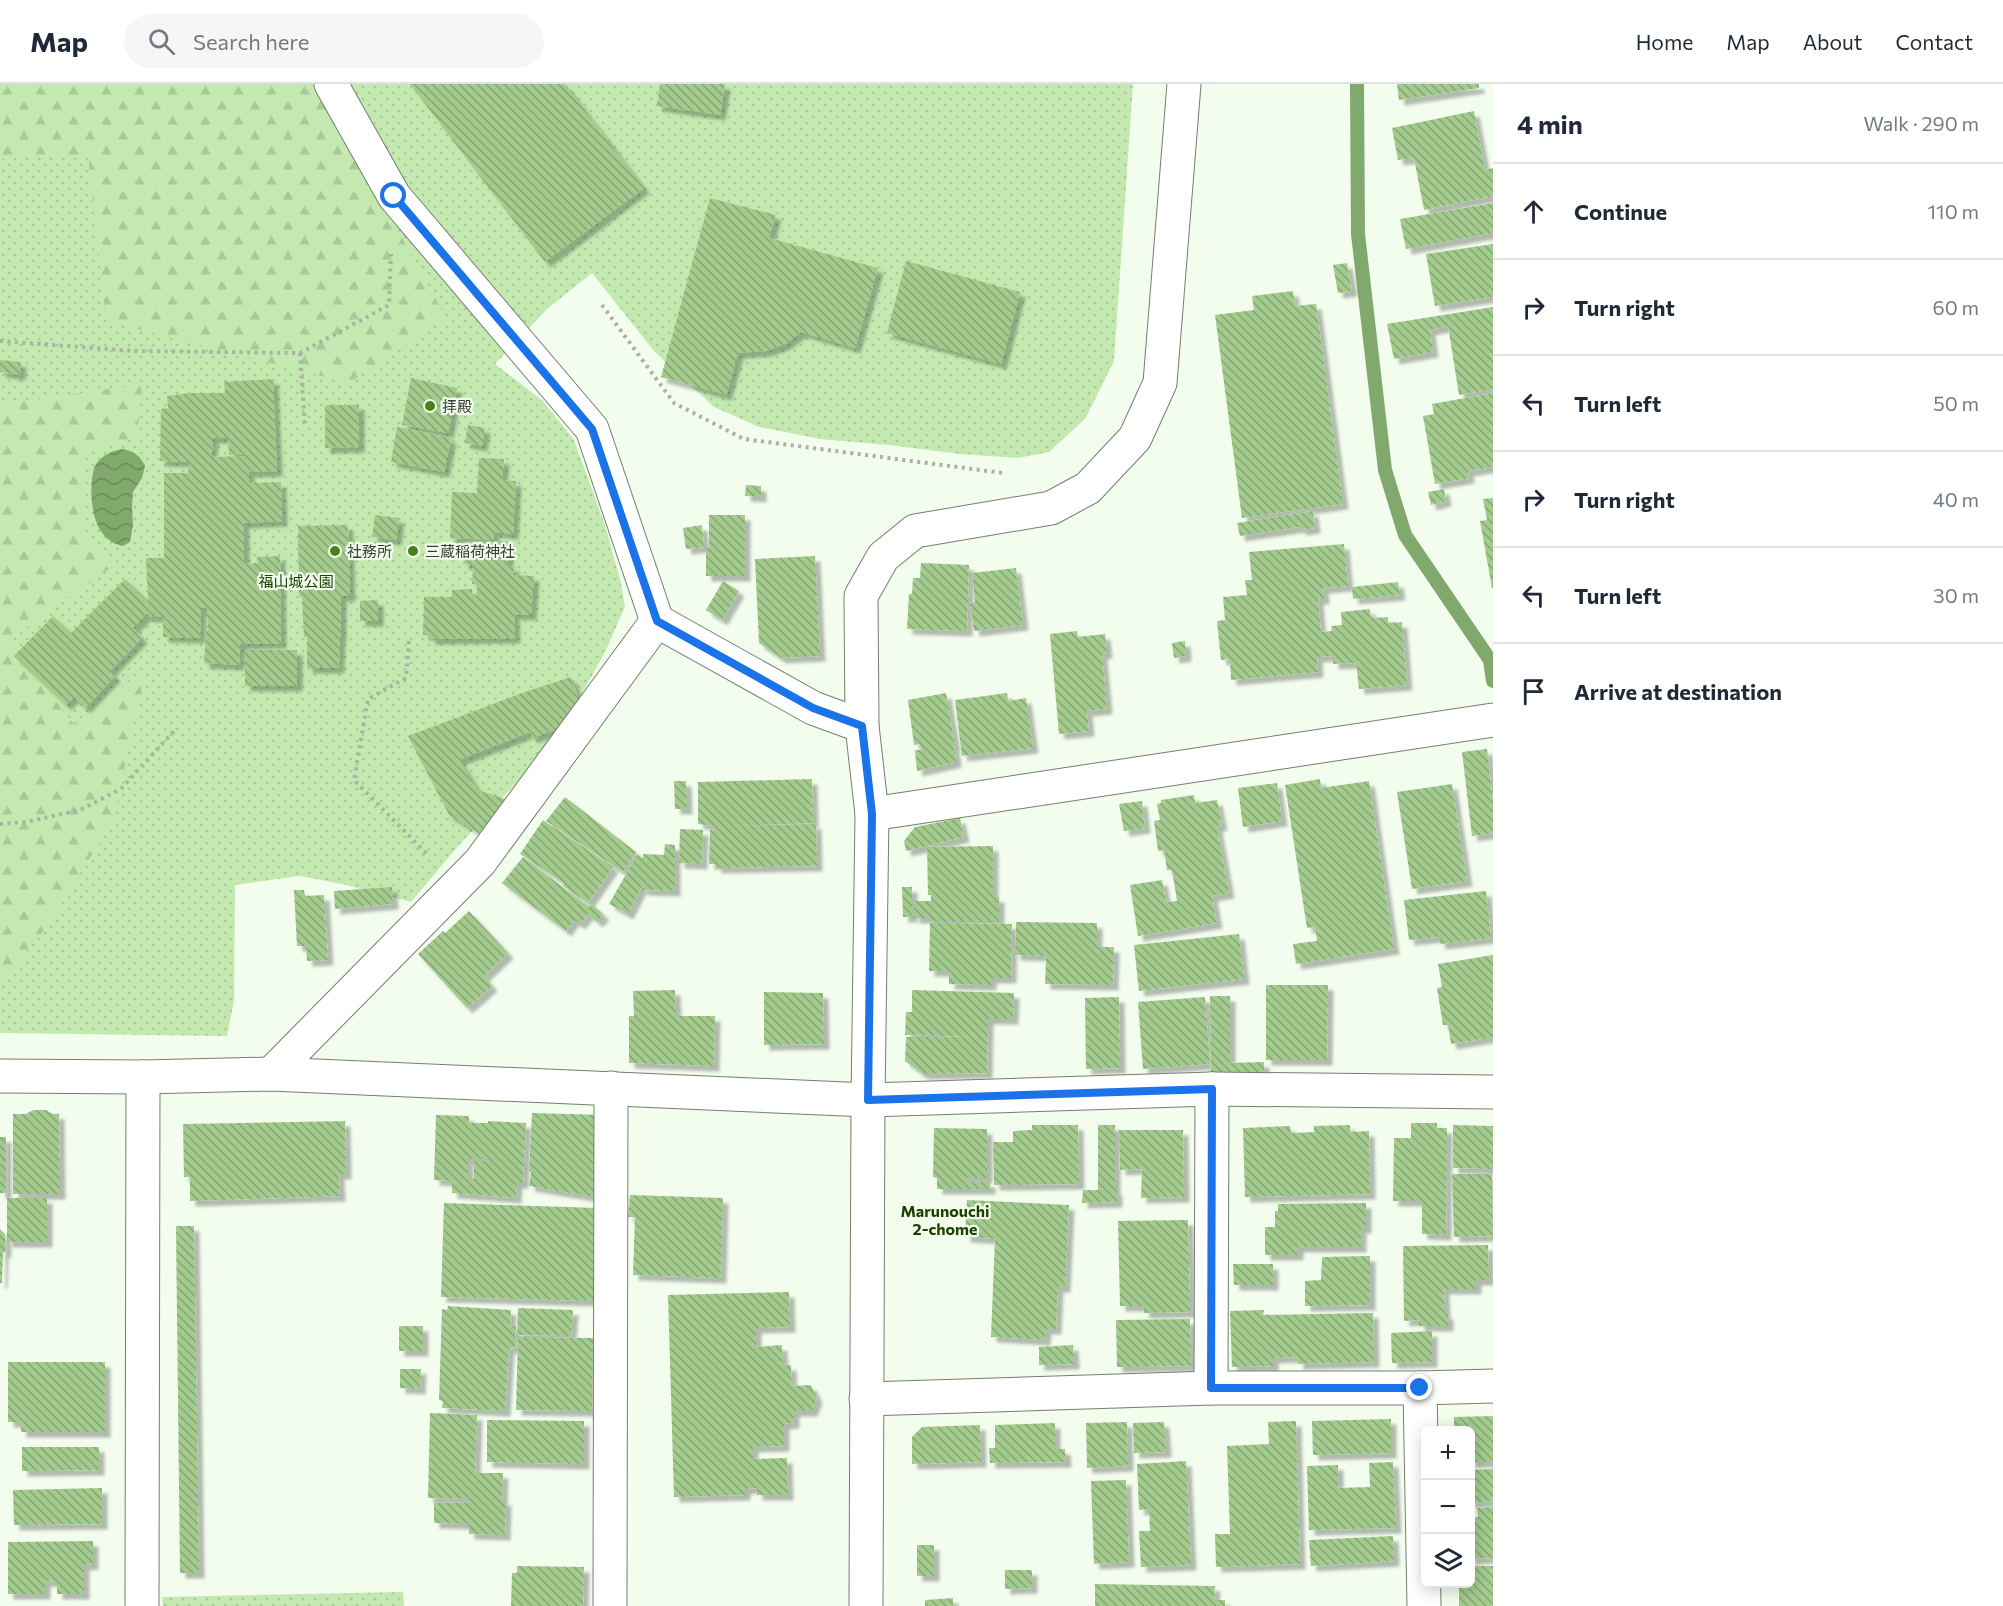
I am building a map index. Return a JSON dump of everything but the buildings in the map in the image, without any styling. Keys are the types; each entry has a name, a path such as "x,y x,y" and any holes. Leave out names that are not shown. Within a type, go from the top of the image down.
{"street":[{"path":"331,84 394,196 592,429 657,621 813,708 862,726"},
{"path":"866,1606 868,1100 872,814 862,726 861,596 883,557 915,531 1052,508 1089,488 1134,438 1160,383 1184,84"},
{"path":"271,1074 480,862 657,621"},
{"path":"872,814 1486,721"},
{"path":"0,1076 143,1077 271,1074 868,1100 1212,1089 1493,1092"},
{"path":"142,1606 143,1077"},
{"path":"609,1606 611,1088"},
{"path":"1211,1388 1212,1089"},
{"path":"866,1399 1211,1388 1493,1386"},
{"path":"1420,1388 1424,1606"}],"path":[{"path":"0,340 135,351 300,354 389,304 394,196"},
{"path":"602,305 674,403 744,439 1008,474"},
{"path":"300,354 305,426"},
{"path":"409,641 406,678 368,699 354,780 458,884"},
{"path":"0,824 26,822 80,810 121,789 174,731"}],"green space":[{"name":"福山城公園","path":"0,84 1133,84 1114,361 1085,419 1049,452 1018,458 820,439 759,427 714,407 654,351 592,273 547,309 495,364 543,401 574,440 605,525 621,583 625,607 606,650 569,718 537,760 411,902 300,876 235,885 234,1001 227,1036 0,1033"},
{"path":"0,84 318,84 446,318 349,383 106,321 88,155 0,159"},
{"path":"142,384 137,436 86,453 85,530 115,565 8,640 75,726 146,668 113,821 48,925 0,984 0,405"},
{"path":"403,1592 404,1606 163,1606 162,1597"}],"water":[{"path":"122,449 136,454 145,466 142,478 133,492 133,525 130,542 123,546 109,540 99,528 93,511 91,492 97,462 107,454"}],"waterway":[{"path":"1357,84 1358,234 1385,470 1405,535 1490,660 1493,681"}],"place":[{"name":"拝殿","path":"430,406"},
{"name":"社務所","path":"335,551"},
{"name":"三蔵稲荷神社","path":"413,551"}],"district":[{"name":"Marunouchi 2-chome","path":"945,1219"}],"route":[{"path":"394,196 592,429 657,621 813,708 862,726 872,814 868,1100 1212,1089 1211,1388 1420,1388"}]}
